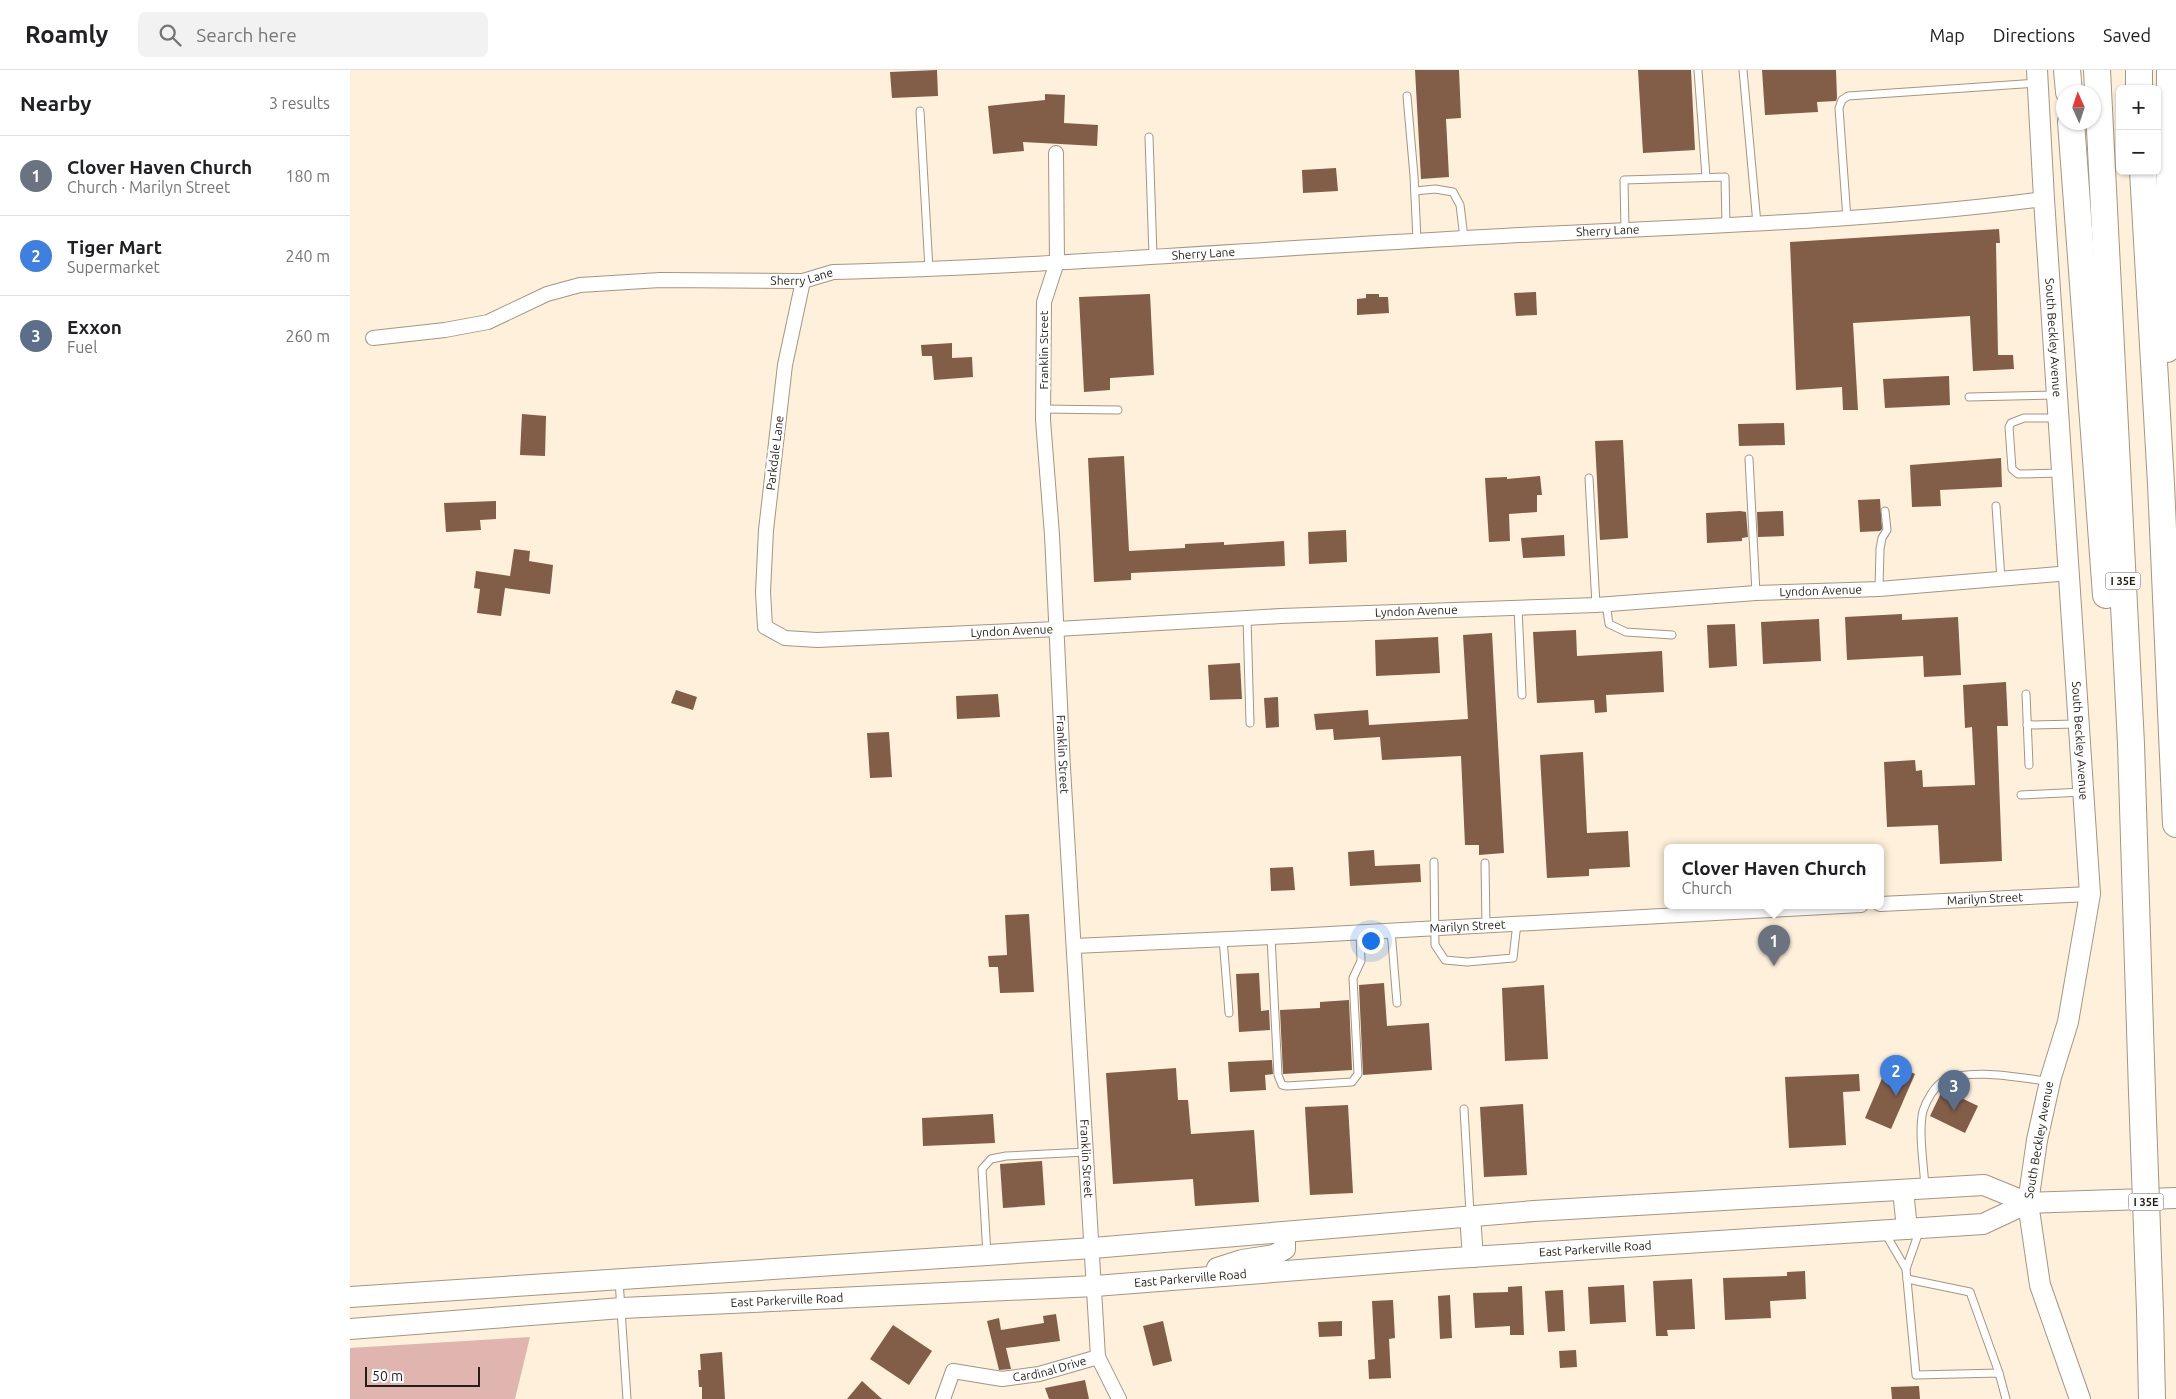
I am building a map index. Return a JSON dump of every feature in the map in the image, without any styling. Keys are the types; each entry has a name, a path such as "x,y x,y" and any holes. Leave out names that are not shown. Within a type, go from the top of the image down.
{"highway":[{"path":"2067,70 2068,85"},
{"name":"I 35E","path":"2097,70 2130,744 2152,1399"},
{"path":"2139,70 2139,85"},
{"path":"2161,484 2169,302 2170,70"},
{"path":"2072,130 2107,612 2130,744"},
{"path":"2142,175 2161,484 2176,824"}],"main road":[{"name":"South Beckley Avenue","path":"2038,76 2044,199 2090,894 2068,1022 2050,1082 2037,1140 2028,1203 2040,1285 2080,1399"},
{"name":"East Parkerville Road","path":"350,1297 1093,1248 1470,1216 1925,1188 1984,1185 2028,1203"},
{"path":"1903,1190 1914,1228"},
{"name":"East Parkerville Road","path":"350,1329 622,1308 1096,1286 1473,1257 1983,1224 2028,1203 2173,1198"},
{"path":"1470,1216 1473,1257"},
{"path":"1171,1280 1242,1260 1274,1255 1285,1249 1285,1232"}],"street":[{"name":"Franklin Street","path":"1056,153 1057,262 1044,302 1044,409 1086,1152 1096,1286 1098,1357"},
{"name":"Sherry Lane","path":"373,338 445,330 488,322 547,294 580,285 660,280 803,281 833,272 1057,262 1417,240 1847,219 1960,210 2044,199"},
{"name":"Parkdale Lane","path":"765,627 763,592 766,530 786,365 803,281"},
{"name":"Lyndon Avenue","path":"765,627 785,638 817,640 1248,618 1601,604 1756,593 1879,588 2070,573"},
{"name":"Marilyn Street","path":"1884,904 2090,894"},
{"name":"Marilyn Street","path":"1074,946 1785,909"},
{"name":"Cardinal Drive","path":"943,1399 953,1371 1002,1379 1040,1374 1098,1357 1119,1399"}],"lane":[{"path":"1698,70 1706,177"},
{"path":"1743,70 1757,224"},
{"path":"1847,219 1839,108 1842,100 1848,96 2038,76"},
{"path":"1407,96 1417,240"},
{"path":"920,111 929,268"},
{"path":"1149,138 1153,256"},
{"path":"1625,230 1624,180 1725,177 1726,225"},
{"path":"1415,191 1434,189 1453,192 1460,205 1464,238"},
{"path":"1969,397 2057,395"},
{"path":"1044,409 1118,410"},
{"path":"2059,418 2024,418 2016,420 2009,427 2012,469 2018,474 2063,472"},
{"path":"1749,459 1756,593"},
{"path":"1589,478 1601,604 1609,624 1626,632 1672,636"},
{"path":"1996,506 2000,579"},
{"path":"1879,588 1880,549 1882,538 1887,530 1885,511"},
{"path":"1518,608 1522,695"},
{"path":"1248,618 1250,723"},
{"path":"2026,694 2029,766"},
{"path":"2028,725 2078,724"},
{"path":"2021,795 2083,792"},
{"path":"1434,862 1435,945 1446,960 1468,962 1513,958 1517,923"},
{"path":"1484,862 1486,925"},
{"path":"1391,930 1397,1003"},
{"path":"1271,937 1279,1081 1287,1086 1352,1082 1358,1074 1353,978 1361,961 1360,932"},
{"path":"1223,939 1229,1013"},
{"path":"1925,1188 1921,1132 1923,1111 1933,1090 1944,1080 1977,1074 2050,1082"},
{"path":"1464,1109 1470,1216"},
{"path":"987,1255 982,1169 991,1159 1006,1156 1086,1152"},
{"path":"1914,1228 1906,1269 1916,1375 1999,1373"},
{"path":"1884,1230 1906,1269"},
{"path":"1907,1279 1970,1292 1999,1373 2006,1399"},
{"path":"619,1280 628,1399"}],"shaded area":[{"path":"530,1337 515,1399 350,1399 350,1348"}],"building":[{"path":"937,70 938,96 892,98 890,72"},
{"path":"1415,70 1459,70 1461,118 1446,119 1449,177 1421,179"},
{"path":"1638,70 1691,70 1695,150 1643,153"},
{"path":"1762,70 1836,70 1836,101 1817,102 1818,112 1765,115"},
{"path":"1045,94 1065,95 1064,123 1098,125 1097,146 1023,142 1024,151 993,154 988,106 1045,100"},
{"path":"1336,168 1338,191 1303,193 1302,170"},
{"path":"1999,229 2000,243 1996,243 1998,355 2013,355 2014,369 1973,371 1970,316 1853,323 1858,410 1843,410 1842,387 1796,390 1790,242"},
{"path":"1536,292 1537,315 1516,316 1514,293"},
{"path":"1150,294 1154,375 1110,378 1110,390 1084,392 1079,297"},
{"path":"1366,294 1379,294 1379,297 1388,297 1389,313 1357,315 1357,299 1366,298"},
{"path":"952,343 952,358 972,357 973,377 934,380 932,356 922,356 921,345"},
{"path":"1949,376 1950,405 1885,408 1883,379"},
{"path":"522,414 546,416 545,456 520,455"},
{"path":"1784,423 1785,445 1739,446 1738,424"},
{"path":"1623,440 1628,538 1600,540 1595,441"},
{"path":"1124,456 1129,551 1185,548 1185,544 1224,542 1224,545 1284,541 1285,566 1131,573 1131,580 1094,582 1088,458"},
{"path":"2001,458 2002,487 1940,490 1941,506 1912,507 1910,465"},
{"path":"1540,476 1542,495 1537,495 1537,512 1509,514 1510,541 1489,542 1485,478 1507,477 1507,479"},
{"path":"1880,499 1882,529 1880,531 1860,532 1858,500"},
{"path":"496,501 496,519 480,520 481,530 446,532 444,503"},
{"path":"1783,511 1784,536 1758,537 1757,512"},
{"path":"1746,512 1748,537 1742,538 1742,541 1707,543 1706,513"},
{"path":"1346,530 1347,562 1309,564 1308,532"},
{"path":"1564,535 1565,556 1523,558 1521,538"},
{"path":"514,549 530,551 529,561 553,565 550,594 505,588 501,616 477,613 480,589 474,588 476,571 510,576"},
{"path":"1902,614 1902,620 1958,617 1961,675 1924,677 1923,656 1847,660 1845,617"},
{"path":"1819,619 1821,661 1763,664 1761,622"},
{"path":"1735,624 1737,666 1709,668 1707,625"},
{"path":"1576,630 1577,656 1662,651 1664,692 1606,695 1607,712 1595,713 1594,700 1537,703 1533,632"},
{"path":"1492,633 1504,853 1479,855 1479,845 1465,845 1461,756 1382,760 1380,737 1334,740 1333,729 1316,730 1314,714 1368,710 1369,725 1468,719 1463,635"},
{"path":"1438,637 1440,673 1376,676 1375,640"},
{"path":"1240,663 1242,699 1210,700 1208,665"},
{"path":"2006,682 2008,726 1997,726 2002,861 1940,864 1938,825 1887,827 1884,762 1915,760 1916,771 1922,770 1923,787 1975,785 1972,727 1965,728 1963,685"},
{"path":"676,690 697,697 693,710 671,703"},
{"path":"998,694 1000,717 957,719 956,696"},
{"path":"1278,697 1279,727 1266,728 1264,698"},
{"path":"889,732 892,777 870,778 867,733"},
{"path":"1583,752 1587,833 1628,831 1630,867 1589,869 1589,876 1547,878 1540,755"},
{"path":"1374,850 1375,866 1420,864 1421,882 1350,886 1348,852"},
{"path":"1293,867 1295,890 1271,891 1270,868"},
{"path":"1029,914 1034,992 1000,993 998,967 989,967 988,956 1007,955 1005,915"},
{"path":"1259,973 1261,1011 1269,1010 1270,1030 1239,1032 1236,974"},
{"path":"1384,983 1387,1026 1429,1023 1432,1070 1363,1075 1359,985"},
{"path":"1544,985 1548,1059 1505,1061 1502,988"},
{"path":"1349,1000 1352,1070 1283,1074 1280,1010 1320,1008 1320,1002"},
{"path":"1272,1060 1273,1074 1265,1075 1266,1090 1230,1092 1228,1062"},
{"path":"1889,1062 1915,1074 1891,1129 1865,1118"},
{"path":"1176,1068 1178,1100 1188,1100 1191,1134 1254,1130 1259,1202 1195,1206 1193,1179 1113,1184 1106,1073"},
{"path":"1859,1074 1860,1091 1843,1092 1846,1145 1789,1148 1785,1077"},
{"path":"1943,1089 1978,1106 1965,1133 1930,1116"},
{"path":"1523,1104 1527,1175 1484,1177 1480,1107"},
{"path":"1348,1105 1353,1193 1310,1195 1305,1107"},
{"path":"993,1114 995,1143 923,1146 922,1118"},
{"path":"1042,1161 1045,1205 1003,1208 1000,1164"},
{"path":"1805,1271 1806,1299 1770,1301 1771,1318 1725,1320 1723,1278 1787,1276 1787,1272"},
{"path":"1692,1279 1695,1329 1667,1330 1668,1336 1656,1336 1653,1281"},
{"path":"1624,1285 1626,1322 1590,1324 1588,1287"},
{"path":"1522,1286 1524,1335 1510,1335 1510,1326 1475,1328 1473,1293 1508,1292 1508,1287"},
{"path":"1563,1290 1565,1331 1548,1332 1545,1291"},
{"path":"1450,1295 1452,1338 1440,1339 1438,1296"},
{"path":"1393,1300 1395,1338 1389,1339 1391,1378 1369,1379 1368,1360 1375,1359 1372,1301"},
{"path":"1056,1314 1060,1341 1006,1348 1011,1369 999,1370 987,1321 999,1318 1001,1330 1044,1323 1043,1316"},
{"path":"1163,1321 1172,1361 1153,1366 1143,1326"},
{"path":"1342,1321 1342,1336 1319,1337 1318,1322"},
{"path":"893,1325 932,1351 909,1385 870,1359"},
{"path":"1576,1350 1577,1367 1560,1368 1559,1351"},
{"path":"722,1352 725,1399 702,1399 702,1387 699,1387 698,1370 701,1370 700,1354"},
{"path":"1085,1380 1089,1399 1049,1399 1045,1388"},
{"path":"862,1381 882,1399 847,1399"},
{"path":"1919,1386 1920,1399 1892,1399 1891,1387"}],"place":[{"name":"Clover Haven Church","path":"1774,966"},
{"name":"Tiger Mart","path":"1896,1096"},
{"name":"Exxon","path":"1954,1111"}]}
